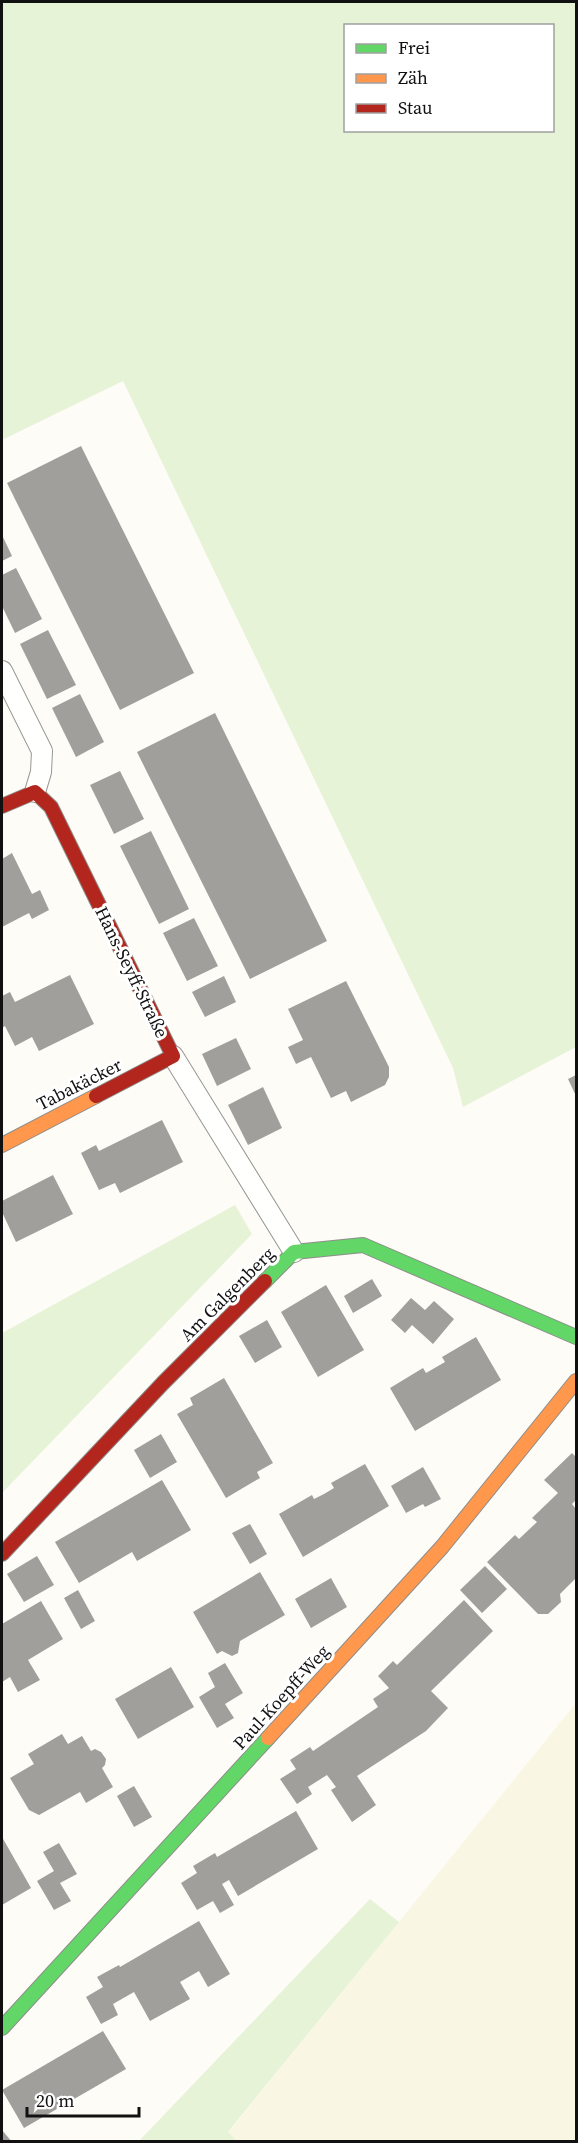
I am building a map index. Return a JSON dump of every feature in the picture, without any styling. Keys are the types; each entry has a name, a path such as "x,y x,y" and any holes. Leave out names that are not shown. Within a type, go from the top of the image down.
{"street":[{"path":"2,806 35,792"},
{"name":"Hans-Seyff-Straße","path":"35,792 51,807 173,1056"},
{"name":"Tabakäcker","path":"2,1145 173,1056"},
{"name":"Am Galgenberg","path":"2,1554 163,1383 294,1252 363,1245 576,1337"},
{"name":"Paul-Koepff-Weg","path":"2,2028 442,1547 576,1381"}],"lane":[{"path":"2,671 42,751 41,772 35,792"},
{"name":"Hans-Seyff-Straße","path":"173,1056 230,1152 294,1252"}],"shaded area":[{"path":"576,1703 576,2141 237,2142 228,2133"}],"green space":[{"path":"2,2 576,2 576,1047 463,1107 453,1068 123,381 2,440"},
{"path":"235,1205 252,1234 2,1493 2,1333"},
{"path":"370,1899 399,1922 228,2132 237,2141 139,2141"}],"building":[{"path":"81,446 194,673 120,710 7,483"},
{"path":"2,535 12,556 2,561"},
{"path":"16,568 42,619 15,633 2,606 2,575"},
{"path":"48,630 76,685 47,699 20,644"},
{"path":"80,694 104,742 76,757 52,708"},
{"path":"215,713 327,941 250,979 137,752"},
{"path":"120,771 144,819 114,834 90,785"},
{"path":"151,831 189,909 159,924 120,846"},
{"path":"12,853 32,894 40,890 49,910 32,919 29,913 2,927 2,859"},
{"path":"194,918 218,966 187,981 163,933"},
{"path":"70,975 94,1024 39,1051 32,1037 15,1046 5,1026 2,1028 2,996 10,992 15,1002"},
{"path":"224,976 236,1002 205,1017 192,992"},
{"path":"346,981 389,1067 389,1077 385,1085 351,1102 346,1091 331,1098 311,1057 296,1064 288,1047 303,1040 288,1009"},
{"path":"236,1038 251,1069 217,1086 202,1054"},
{"path":"576,1075 576,1096 568,1079"},
{"path":"263,1087 282,1128 248,1145 228,1105"},
{"path":"162,1120 183,1162 120,1193 115,1183 99,1190 81,1153 96,1145 99,1151"},
{"path":"53,1175 73,1214 16,1242 2,1212 2,1201"},
{"path":"372,1279 382,1296 353,1313 344,1296"},
{"path":"326,1285 364,1350 318,1377 281,1312"},
{"path":"411,1298 425,1310 434,1301 454,1319 433,1344 412,1325 405,1333 391,1320"},
{"path":"267,1320 282,1347 255,1363 239,1336"},
{"path":"476,1337 501,1380 415,1431 390,1388 423,1368 426,1373 445,1362 442,1357"},
{"path":"224,1378 273,1463 257,1472 260,1478 226,1498 177,1414 193,1405 190,1398"},
{"path":"161,1434 177,1462 150,1478 134,1450"},
{"path":"572,1453 576,1457 576,1500 572,1504 576,1509 576,1578 560,1594 561,1602 548,1614 538,1614 487,1562 515,1535 519,1539 537,1522 532,1518 558,1493 544,1480"},
{"path":"365,1464 389,1506 303,1557 279,1514 312,1495 314,1499 324,1494 334,1488 331,1483"},
{"path":"423,1467 441,1499 425,1507 423,1504 406,1513 391,1486"},
{"path":"162,1480 191,1530 137,1561 132,1552 79,1583 55,1542"},
{"path":"250,1524 267,1554 250,1564 232,1533"},
{"path":"37,1556 54,1585 24,1602 7,1574"},
{"path":"485,1566 507,1589 482,1613 460,1590"},
{"path":"260,1572 285,1615 240,1641 238,1653 232,1656 222,1651 217,1654 193,1612"},
{"path":"331,1578 347,1607 311,1628 295,1599"},
{"path":"78,1590 95,1621 81,1629 64,1598"},
{"path":"464,1600 493,1631 431,1691 448,1708 426,1731 357,1776 376,1805 352,1822 331,1790 336,1787 327,1775 308,1787 312,1794 297,1804 280,1779 296,1769 290,1760 310,1747 313,1751 378,1707 373,1699 389,1688 378,1676 393,1661 397,1665"},
{"path":"41,1601 63,1639 28,1660 40,1680 18,1692 10,1677 2,1682 2,1624"},
{"path":"225,1663 243,1693 225,1704 234,1718 217,1728 199,1697 215,1687 208,1673"},
{"path":"171,1667 194,1707 138,1739 115,1699"},
{"path":"62,1734 68,1744 82,1736 91,1751 95,1749 101,1752 106,1759 102,1768 113,1787 86,1803 80,1792 39,1815 29,1810 10,1778 34,1764 28,1754"},
{"path":"134,1786 152,1817 134,1827 117,1796"},
{"path":"296,1811 318,1849 238,1896 229,1880 222,1884 234,1905 220,1913 213,1901 197,1910 181,1883 197,1873 193,1866 215,1853 217,1857"},
{"path":"2,1837 31,1888 2,1905"},
{"path":"59,1843 77,1874 60,1883 71,1901 54,1910 37,1881 54,1871 43,1852"},
{"path":"199,1921 230,1974 208,1987 199,1971 180,1982 190,1999 150,2021 134,1992 113,2004 118,2015 101,2024 86,1997 103,1987 97,1977 119,1965 120,1967"},
{"path":"103,2031 126,2069 24,2128 2,2090"},
{"path":"2,2130 12,2142 2,2142"}],"traffic: fast":[{"path":"265,1281 294,1252 363,1245 576,1337"},
{"path":"2,2028 268,1738"}],"traffic: slow":[{"path":"2,1145 96,1096"},
{"path":"268,1738 442,1547 576,1381"}],"traffic: jam":[{"path":"2,806 35,792 51,807 173,1056 96,1096"},
{"path":"2,1554 163,1383 265,1281"}]}
